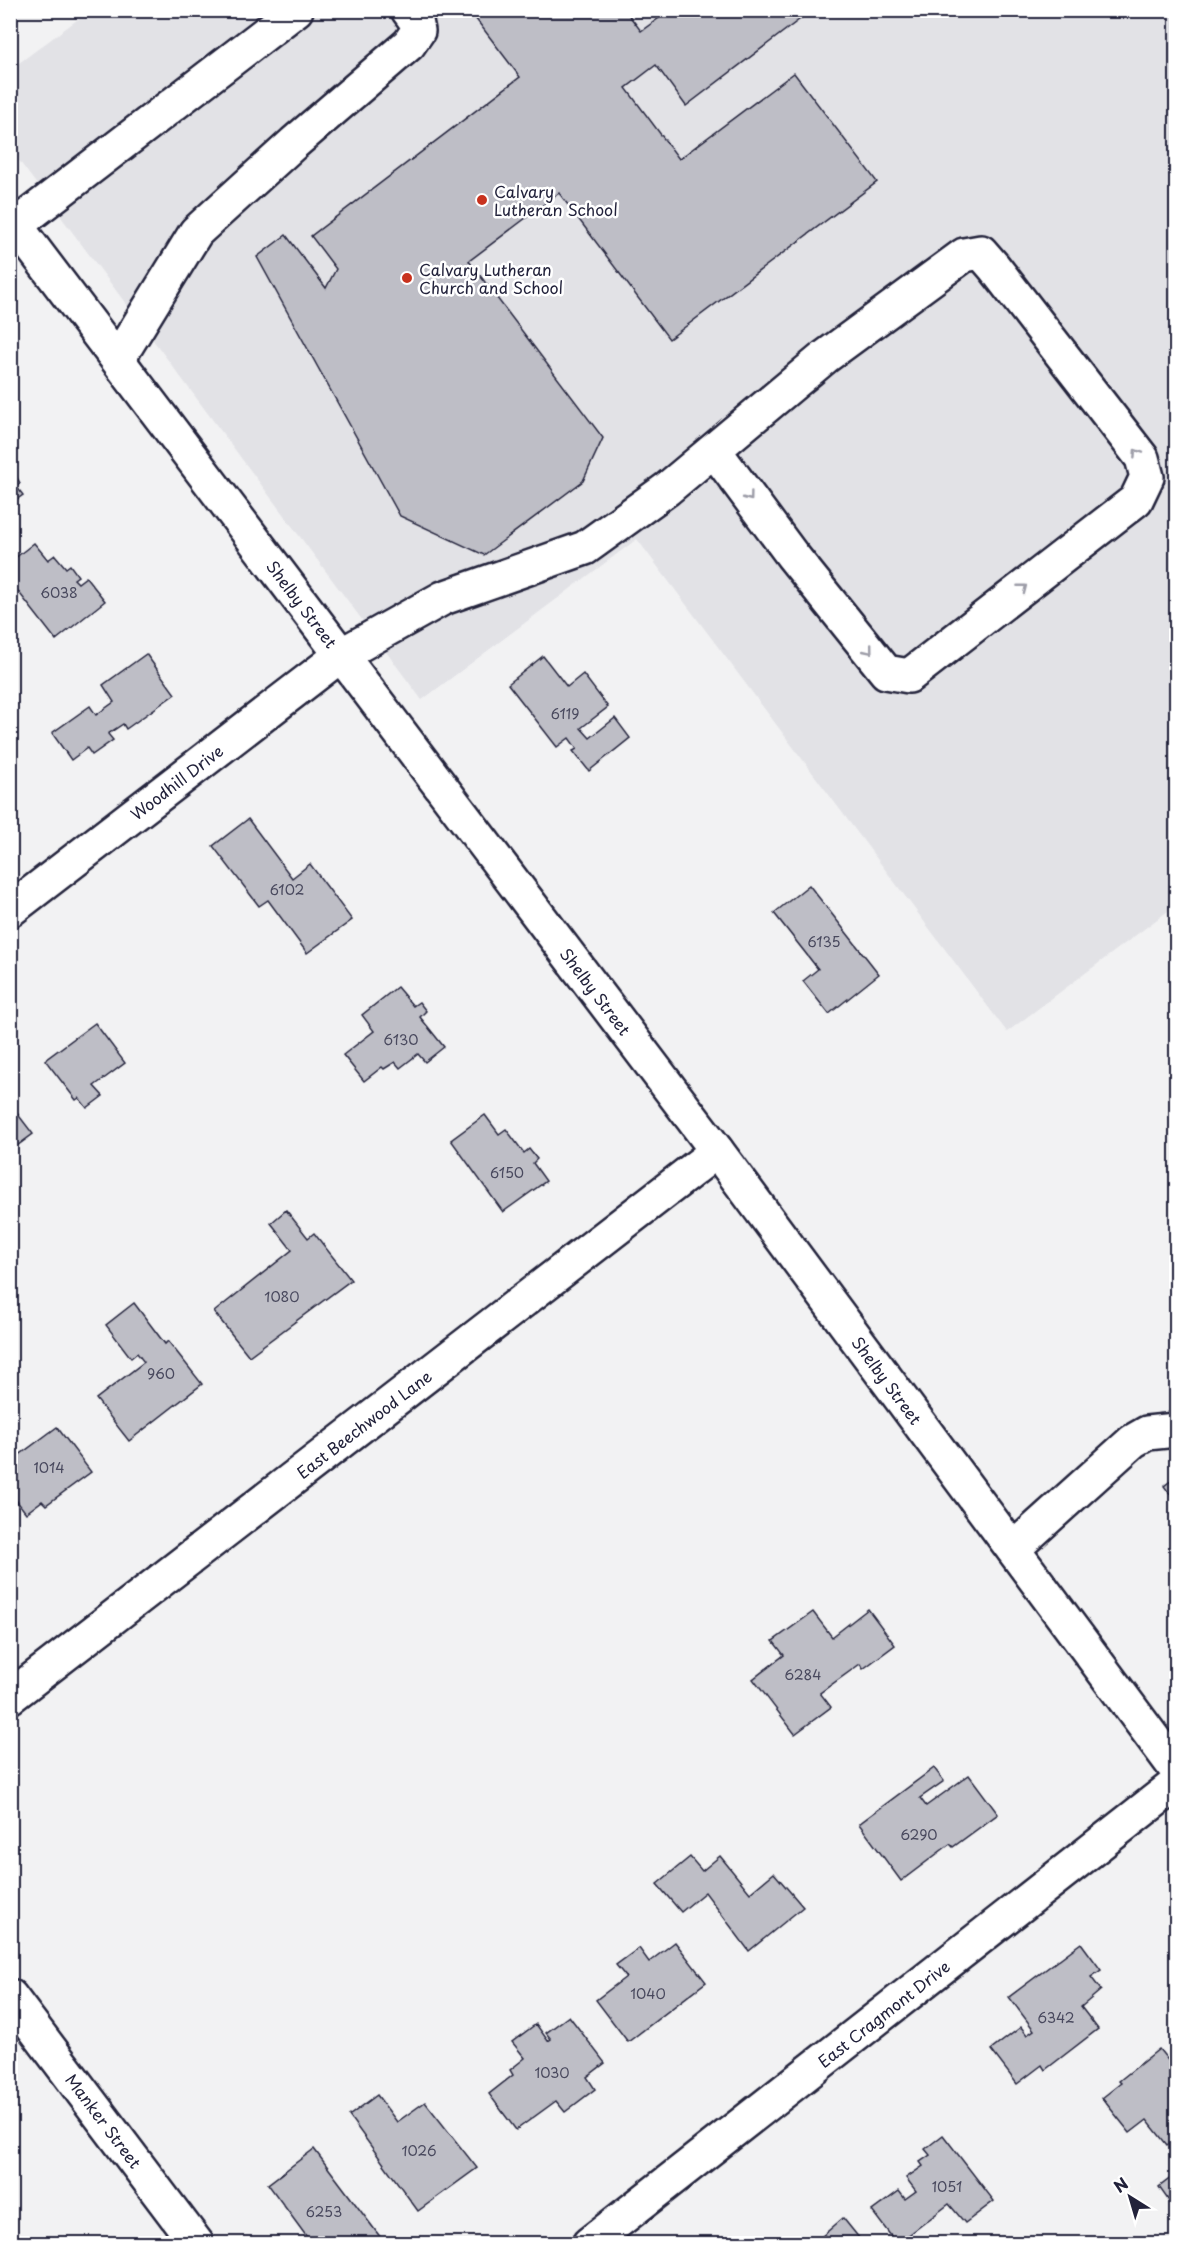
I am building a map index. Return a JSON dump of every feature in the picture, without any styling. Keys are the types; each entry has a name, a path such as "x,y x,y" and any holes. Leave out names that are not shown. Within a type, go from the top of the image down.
{"street":[{"path":"13,222 296,10"},
{"path":"118,359 196,232 294,143 409,44 418,31 416,21 408,10"},
{"name":"Shelby Street","path":"13,222 717,1151 1176,1769"},
{"name":"Woodhill Drive","path":"10,910 341,655 443,598 585,548 667,489 825,357 964,255 981,252 1142,458 1147,477 1136,500 909,676 886,672 792,555 714,450"},
{"name":"East Beechwood Lane","path":"10,1697 717,1151"},
{"path":"1013,1549 1132,1441 1147,1433 1176,1430"},
{"name":"East Cragmont Drive","path":"589,2244 1176,1784"},
{"name":"Manker Street","path":"10,1996 197,2244"}],"shaded area":[{"path":"89,11 1176,11 1176,905 1007,1032 637,539 422,700 11,150 11,69"}],"building":[{"name":"Calvary Lutheran Church and School","path":"469,10 625,10 641,31 666,13 664,10 812,10 686,106 656,65 626,88 679,159 794,73 877,182 669,339 559,193 469,261 603,438 583,481 484,555 400,516 257,257 286,235 326,288 336,269 311,236 520,77"},
{"path":"12,469 20,483 16,486 23,495 10,504"},
{"path":"34,543 48,560 55,555 66,568 70,565 78,576 74,579 78,583 86,577 105,601 56,640 10,581 10,562"},
{"path":"146,654 175,694 126,729 123,724 108,734 113,740 92,755 87,748 71,760 52,733 90,706 96,715 114,702 103,685"},
{"path":"543,656 567,687 583,674 608,707 581,728 590,738 615,718 630,738 589,771 573,751 577,749 569,738 557,747 508,684"},
{"path":"248,819 292,878 310,864 352,920 307,953 268,900 259,906 213,846"},
{"path":"809,885 879,974 829,1014 803,981 818,969 774,913"},
{"path":"397,987 413,1006 419,1002 426,1011 420,1017 444,1047 425,1062 418,1054 400,1068 395,1062 384,1069 382,1067 364,1081 343,1055 374,1031 362,1015"},
{"path":"95,1023 125,1063 94,1086 103,1096 87,1108 79,1098 76,1100 45,1060"},
{"path":"10,1104 33,1134 10,1151"},
{"path":"485,1115 499,1134 506,1129 524,1153 529,1149 537,1159 533,1163 546,1181 503,1212 451,1140"},
{"path":"286,1210 308,1238 314,1233 351,1280 249,1356 214,1312 292,1250 271,1223"},
{"path":"134,1303 165,1344 168,1341 202,1384 129,1441 96,1399 144,1362 137,1353 131,1358 106,1325"},
{"path":"57,1427 91,1472 46,1505 42,1501 26,1513 12,1495 10,1497 10,1462"},
{"path":"1176,1477 1176,1502 1164,1486"},
{"path":"868,1609 895,1645 863,1669 860,1664 820,1693 831,1707 795,1734 753,1679 784,1655 773,1641 813,1612 832,1637"},
{"path":"934,1768 944,1781 920,1798 926,1806 969,1775 998,1814 953,1847 950,1844 901,1881 859,1824"},
{"path":"720,1856 750,1893 774,1873 803,1907 749,1951 705,1892 681,1912 657,1884 690,1857 702,1871"},
{"path":"675,1942 706,1982 628,2042 596,2000 626,1977 616,1965 639,1948 649,1962"},
{"path":"1081,1943 1101,1970 1091,1977 1101,1990 1081,2007 1098,2029 1045,2070 1042,2065 1017,2084 991,2050 1021,2027 1027,2035 1034,2030 1009,1997"},
{"path":"569,2016 605,2063 587,2077 595,2089 565,2112 556,2101 516,2130 489,2094 513,2075 510,2070 525,2058 512,2042 536,2024 548,2041 551,2039 546,2033"},
{"path":"1159,2049 1171,2064 1176,2059 1176,2138 1167,2145 1147,2120 1130,2133 1102,2098 1121,2083 1119,2081"},
{"path":"377,2095 397,2122 425,2102 477,2168 418,2211 349,2116"},
{"path":"943,2135 994,2201 965,2223 949,2204 897,2244 872,2211 899,2191 905,2199 916,2191 906,2178 923,2166 920,2162 930,2155 925,2149"},
{"path":"314,2149 381,2238 374,2244 312,2244 268,2184"},
{"path":"1176,2174 1176,2211 1159,2187"},
{"path":"843,2218 864,2244 813,2244"}],"place":[{"name":"Calvary Lutheran School","path":"482,200"},
{"name":"Calvary Lutheran Church and School","path":"407,278"}]}
